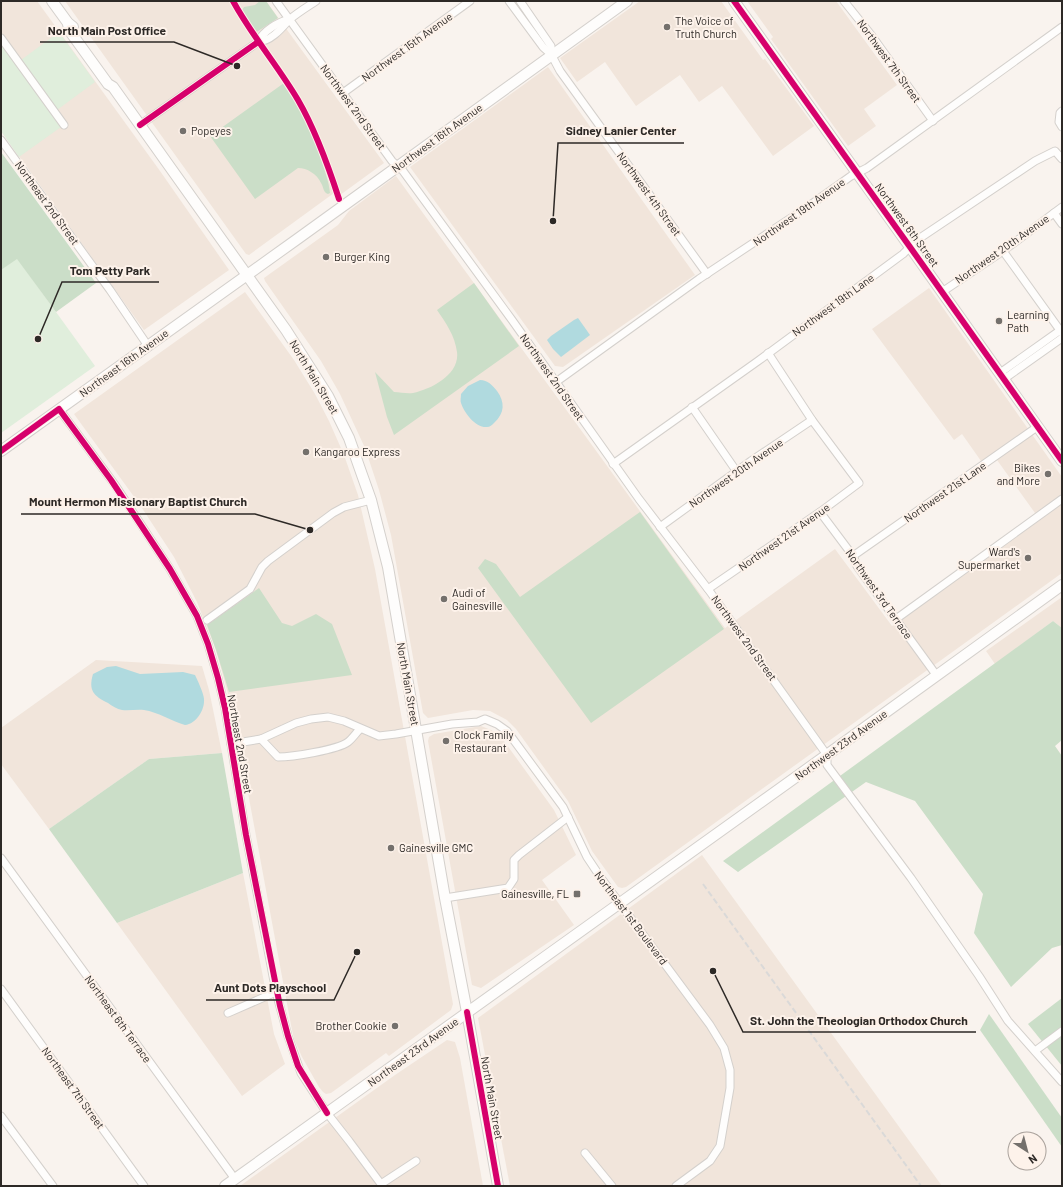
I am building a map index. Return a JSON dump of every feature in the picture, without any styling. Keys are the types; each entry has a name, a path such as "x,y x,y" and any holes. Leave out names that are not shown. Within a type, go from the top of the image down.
{"main road":[{"name":"North Main Street","path":"52,1 68,24 74,27 90,48 113,81 113,87 140,126 286,330 328,396 349,438 371,500 388,567 445,898 498,1186"},
{"name":"Northwest 16th Avenue","path":"247,276 626,1"},
{"name":"Northwest 6th Street","path":"734,1 1062,462"},
{"name":"Northeast 16th Avenue","path":"1,451 247,276"},
{"name":"Northwest 23rd Avenue","path":"620,904 1062,585"},
{"name":"Northeast 23rd Avenue","path":"225,1186 620,904"}],"street":[{"name":"Northwest 2nd Street","path":"276,1 392,161 403,171 483,280 613,464 708,589 827,755 827,765 916,885 979,976 1008,1022 1062,1082"},
{"path":"140,126 258,42 264,42 284,28 290,20 316,1"},
{"name":"Northwest 15th Avenue","path":"343,93 470,1"},
{"name":"Northwest 4th Street","path":"509,1 543,47 552,54"},
{"name":"Northwest 4th Street","path":"520,1 551,46 552,54 560,71 707,274"},
{"name":"Northwest 7th Street","path":"844,1 874,39 933,121"},
{"name":"Northwest 19th Avenue","path":"556,382 707,274 857,172 867,168 1062,27"},
{"path":"1,38 64,125"},
{"path":"1062,111 1060,113 1059,122 1062,127"},
{"name":"Northeast 2nd Street","path":"1,140 110,290 148,346"},
{"name":"Northwest 19th Lane","path":"613,464 903,254 917,240 1025,167 1055,151 1062,159"},
{"name":"Northwest 20th Avenue","path":"942,292 1003,251 1062,207"},
{"path":"1054,213 1062,224"},
{"path":"1002,376 1061,331 1003,251"},
{"path":"1002,376 1062,338"},
{"path":"768,353 812,420"},
{"path":"692,407 737,472"},
{"name":"Northeast 2nd Street","path":"59,409 115,485 170,569 197,616 208,644 225,708 246,835 276,992 288,1036 301,1073 327,1113 350,1141 381,1184 416,1161"},
{"name":"Northwest 20th Avenue","path":"660,527 812,420"},
{"name":"Northwest 21st Avenue","path":"708,589 820,512 859,483 812,420"},
{"name":"Northwest 21st Lane","path":"853,556 1037,427"},
{"path":"896,619 1062,499"},
{"path":"207,620 250,589 262,567 333,512 344,507 371,500"},
{"name":"Northwest 3rd Terrace","path":"820,512 853,556 857,566 937,676"},
{"name":"Northeast 1st Boulevard","path":"231,744 261,739 296,723 328,717 344,721 379,736 452,724 478,722 485,719 507,731 563,807 587,857 710,1025 724,1048 730,1070 730,1088 720,1146 710,1161 676,1186"},
{"path":"261,739 278,757 291,757 337,747 347,742 360,729"},
{"path":"445,898 508,888 514,879 514,860 568,817"},
{"name":"Northeast 6th Terrace","path":"1,858 235,1179"},
{"name":"Northeast 7th Street","path":"1,989 144,1186"},
{"path":"228,1013 276,992"},
{"path":"1035,1052 1062,1031"},
{"path":"1,1116 53,1186"},
{"path":"586,1153 612,1186"}],"shaded area":[{"path":"1,1 37,1 160,171 229,270 144,330 1,131"},
{"path":"65,1 266,1 384,163 336,198 334,193 249,255 246,254"},
{"path":"640,1 721,1 763,60 765,59 814,126 773,156 722,86 699,102 680,75 636,106 605,62 577,82 560,58"},
{"path":"747,1 836,1 897,85 864,109 876,126 848,146 771,39 773,37"},
{"path":"548,67 695,275 563,367 555,366 410,167"},
{"path":"396,176 725,628 835,549 892,626 1040,520 997,460 981,461 962,434 954,440 872,329 929,288 1062,477 1062,573 626,887 618,887 592,851 568,801 516,729 507,720 490,711 473,710 428,718 423,713 391,535 379,490 365,448 340,394 321,361 264,278 338,225 349,211"},
{"path":"245,292 294,360 315,394 344,455 358,495 375,569 453,1004 451,1010 389,1056 386,1053 331,1093 326,1094 319,1087 302,1057 294,1039 233,712 216,650 197,602 174,557 140,505 74,414"},
{"path":"1062,597 1062,628 1053,621 995,664 986,651"},
{"path":"96,660 202,666 209,690 222,753 149,759 49,829 1,764 1,728"},
{"path":"481,726 499,735 504,741 554,810 576,855 542,880 574,925 481,988 472,985 428,741 429,737 434,734"},
{"path":"702,855 942,1186 510,1186 478,1018"},
{"path":"243,873 274,1034 285,1064 242,1096 117,923"},
{"path":"447,1040 455,1042 460,1058 483,1186 240,1186 395,1075"}],"green space":[{"path":"260,1 266,1 278,18 255,33 241,12 244,7 255,5"},
{"path":"59,32 95,82 57,110 21,60"},
{"path":"1,44 61,127 19,157 1,131"},
{"path":"284,83 311,131 326,173 330,193 328,194 325,192 314,174 305,169 298,168 255,199 210,136"},
{"path":"1,152 96,283 56,312 17,259 1,270"},
{"path":"17,258 95,366 1,433 1,270"},
{"path":"474,283 519,346 394,435 387,417 375,372 394,392 408,393 413,393 428,388 449,374 457,360 456,346 447,325 437,310"},
{"path":"640,512 724,629 591,723 478,568 485,559 496,564 520,597"},
{"path":"259,588 282,623 292,626 316,614 332,624 352,675 229,692 207,625"},
{"path":"1053,621 1062,628 1062,740 1055,746 1062,756 1062,945 1052,948 1011,987 974,933 983,894 915,801 866,782 738,872 723,861"},
{"path":"222,753 243,873 117,923 49,829 149,759"},
{"path":"1062,998 1062,1066 1028,1024"},
{"path":"989,1014 1062,1118 1062,1147 980,1030"}],"water":[{"path":"578,318 590,335 561,357 547,340"},
{"path":"480,380 488,382 497,391 500,395 503,407 498,419 488,427 483,427 471,419 461,402 461,394 468,386"},
{"path":"116,666 140,674 183,672 195,675 204,697 203,708 199,716 193,722 185,725 149,711 122,710 99,698 93,692 91,685 93,674 107,667"}],"railway":[{"path":"703,884 921,1186"}],"cycle path":[{"path":"233,1 240,14 298,100 321,148 339,199"},
{"path":"734,1 1062,461"},
{"path":"140,125 258,42"},
{"path":"1,451 59,409 111,480 170,569 197,616 208,644 225,708 246,835 280,1006 298,1066 327,1113"},
{"path":"467,1012 498,1186"}],"place":[{"name":"The Voice of Truth Church","path":"667,27"},
{"name":"North Main Post Office","path":"237,66"},
{"name":"Popeyes","path":"183,131"},
{"name":"Sidney Lanier Center","path":"553,221"},
{"name":"Burger King","path":"326,257"},
{"name":"Learning Path","path":"999,321"},
{"name":"Tom Petty Park","path":"38,339"},
{"name":"Kangaroo Express","path":"306,452"},
{"name":"Bikes and More","path":"1048,474"},
{"name":"Mount Hermon Missionary Baptist Church","path":"310,530"},
{"name":"Ward's Supermarket","path":"1028,558"},
{"name":"Audi of Gainesville","path":"444,599"},
{"name":"Clock Family Restaurant","path":"446,741"},
{"name":"Gainesville GMC","path":"391,848"},
{"name":"Gainesville, FL","path":"577,894"},
{"name":"Aunt Dots Playschool","path":"357,952"},
{"name":"St. John the Theologian Orthodox Church","path":"713,971"},
{"name":"Brother Cookie","path":"395,1026"}]}
